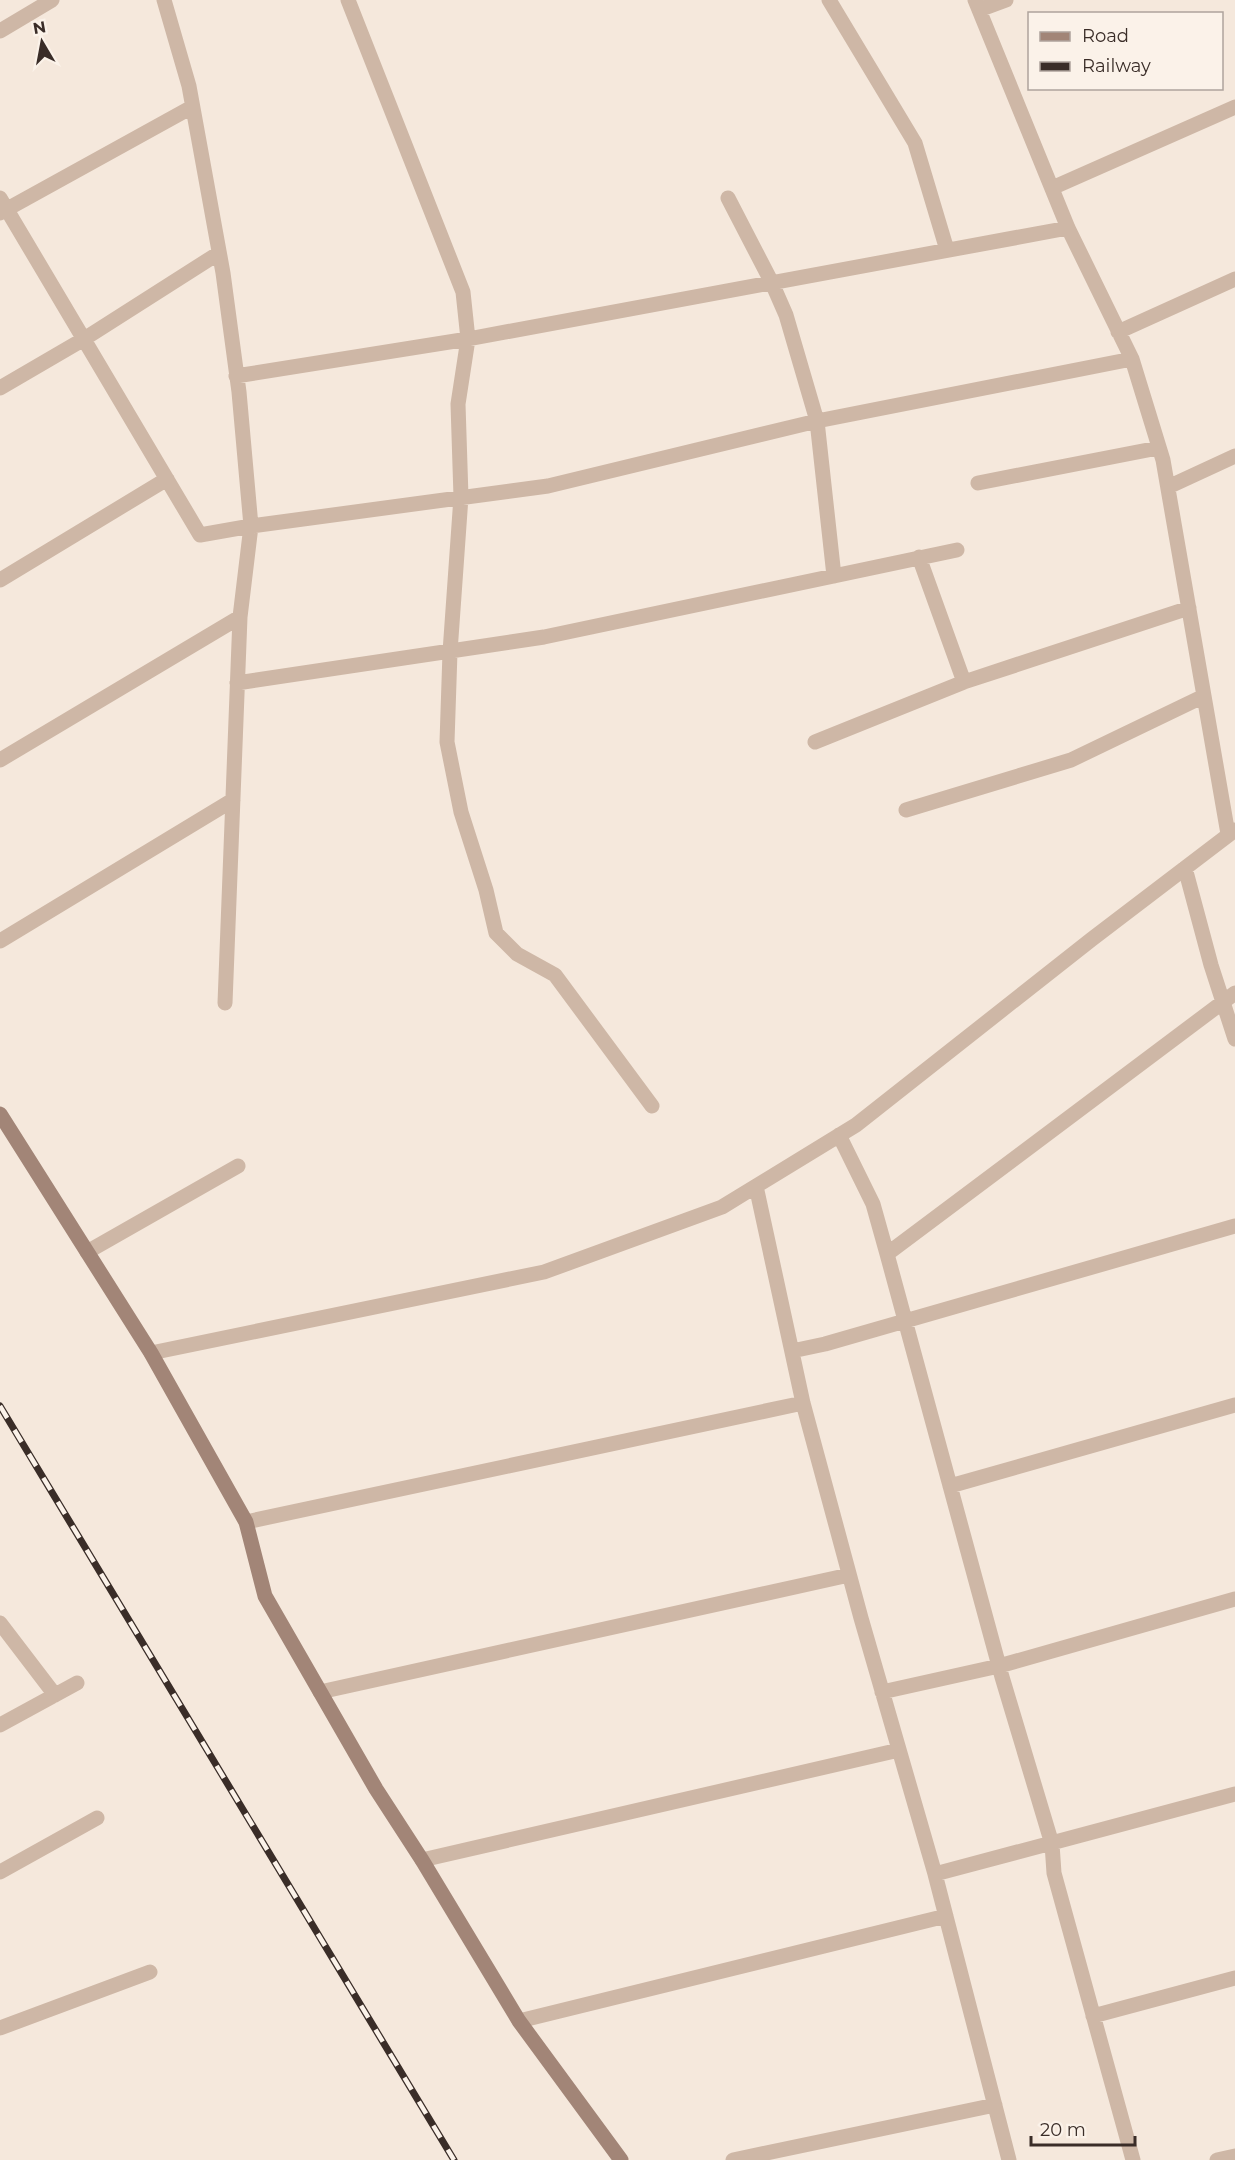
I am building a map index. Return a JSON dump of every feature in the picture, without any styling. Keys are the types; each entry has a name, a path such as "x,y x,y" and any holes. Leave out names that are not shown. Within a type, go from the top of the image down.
{"street":[{"path":"0,31 52,0"},
{"path":"164,0 189,86 219,253 236,375 250,526 240,616 225,1003"},
{"path":"348,0 463,292 468,339 458,404 461,497 450,652 447,742 461,812 486,890 496,933 517,954 555,975 652,1106"},
{"path":"829,0 915,143 947,250"},
{"path":"151,1353 544,1272 722,1207 856,1125 1232,832 1204,696 1163,460 1132,359 1068,228 977,5 1006,0"},
{"path":"192,107 2,207 84,339 200,535 250,526 548,486 817,421 1132,359"},
{"path":"1052,188 1235,107"},
{"path":"728,198 786,315 817,421 834,576"},
{"path":"236,375 468,339 1068,228"},
{"path":"0,388 84,339 219,253"},
{"path":"1118,332 1235,279"},
{"path":"978,483 1158,448"},
{"path":"1168,487 1235,456"},
{"path":"0,580 167,479"},
{"path":"237,683 544,637 957,550"},
{"path":"919,557 964,682"},
{"path":"815,742 964,682 1189,608"},
{"path":"0,760 240,616"},
{"path":"906,810 1071,760 1204,696"},
{"path":"0,940 233,800"},
{"path":"1185,868 1229,997 1235,1038"},
{"path":"887,1254 1229,997"},
{"path":"0,1114 151,1353 246,1522 265,1596 376,1789 422,1860 519,2021 621,2160"},
{"path":"840,1135 873,1204 906,1319 999,1666 1052,1844 1054,1873 1133,2160"},
{"path":"87,1252 238,1166"},
{"path":"756,1186 803,1403 849,1575 935,1874 1009,2160"},
{"path":"792,1351 825,1344 1235,1226"},
{"path":"246,1522 803,1403"},
{"path":"950,1486 1235,1405"},
{"path":"320,1692 849,1575"},
{"path":"882,1692 999,1666 1235,1599"},
{"path":"0,1623 55,1695"},
{"path":"0,1725 77,1683"},
{"path":"422,1860 899,1750"},
{"path":"935,1874 1235,1794"},
{"path":"0,1872 97,1818"},
{"path":"519,2021 946,1916"},
{"path":"0,2028 150,1971"},
{"path":"1093,2016 1235,1978"},
{"path":"732,2160 995,2105"},
{"path":"1217,2160 1235,2156"}],"railway":[{"path":"0,1406 454,2160"}]}
